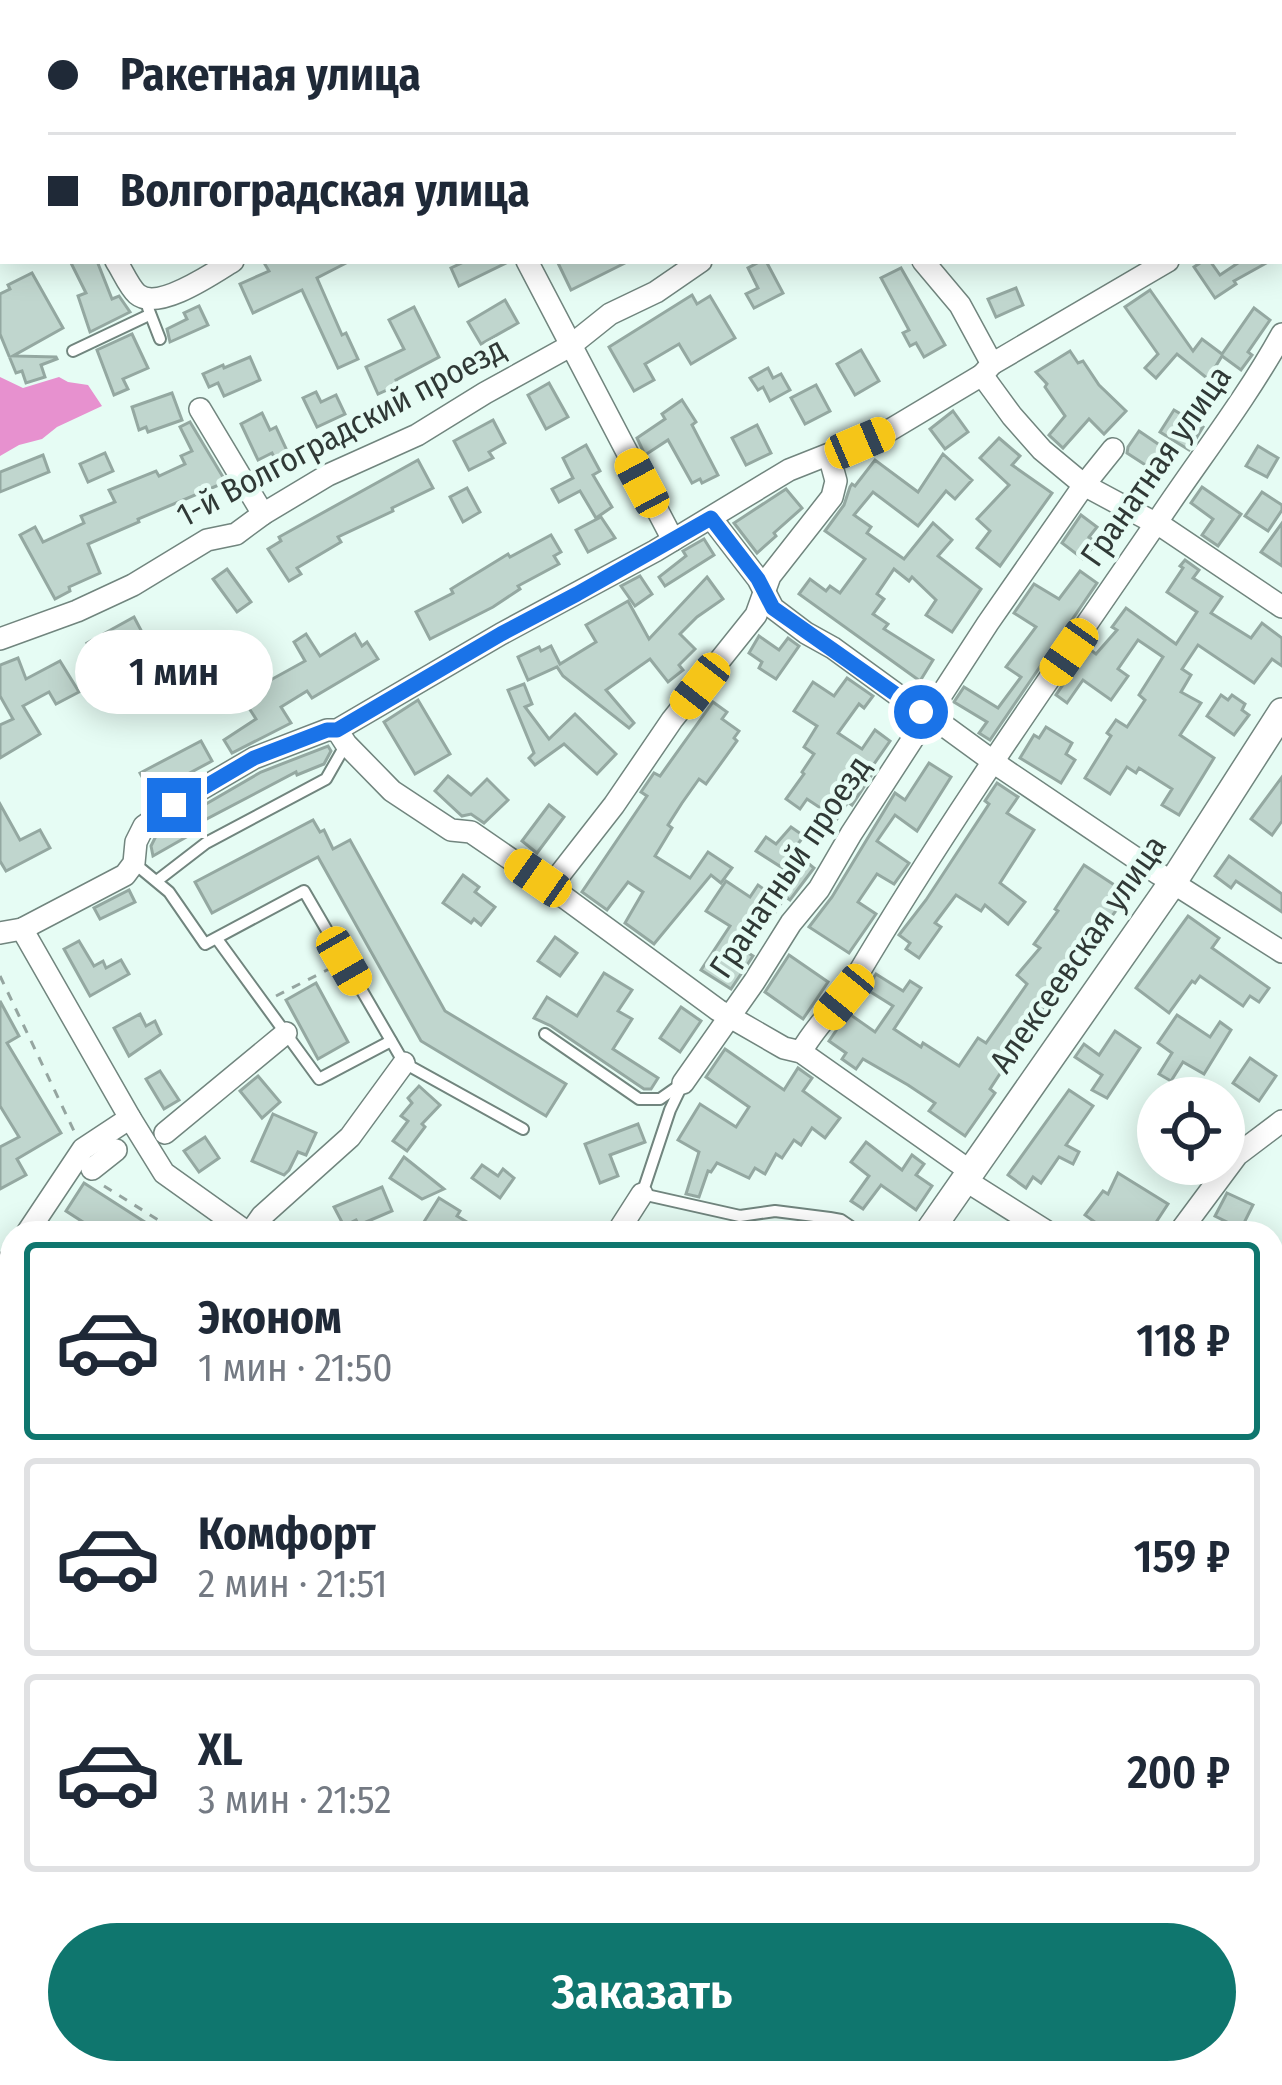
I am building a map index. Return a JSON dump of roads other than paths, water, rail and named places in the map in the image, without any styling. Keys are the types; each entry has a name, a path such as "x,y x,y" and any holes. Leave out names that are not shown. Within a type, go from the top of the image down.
{"street":[{"path":"118,264 148,306 228,264"},
{"path":"528,264 673,540"},
{"name":"1-й Волгоградский проезд","path":"0,639 133,585 207,540 236,534 328,475 417,435 570,346 610,314 656,292 696,264"},
{"path":"926,264 960,305 1012,416 1042,450 1084,485 1155,524 1282,607"},
{"path":"341,737 501,634 789,470 890,430 1163,264"},
{"name":"Гранатная улица","path":"801,1052 844,997 993,761 1253,386 1282,334"},
{"path":"200,409 263,514"},
{"name":"Гранатный проезд","path":"683,1083 819,889 988,623 1113,449"},
{"path":"550,887 755,615 770,576 832,497 836,481 829,455"},
{"path":"711,518 758,579 773,608 1282,952"},
{"name":"Алексеевская улица","path":"936,1221 1173,882 1280,718"},
{"path":"232,1221 164,1173 11,931 125,875 134,863 144,826 174,805 254,758 327,730 341,737 392,791 451,830 471,832 700,997 784,1048 801,1052 1032,1221"},
{"path":"165,1133 286,1034"},
{"path":"258,1221 350,1137 404,1063"},
{"path":"40,1221 87,1159 130,1118"},
{"path":"1188,1221 1237,1155 1282,1121"},
{"path":"87,1159 116,1150"},
{"path":"625,1221 642,1195"}],"lane":[{"path":"73,351 148,306 160,339"},
{"path":"158,880 206,843 326,779 341,737"},
{"path":"134,863 170,892 205,944 304,891 404,1063 524,1129"},
{"path":"217,939 319,1079 391,1041"},
{"path":"545,1034 638,1099 660,1099 683,1083"},
{"path":"683,1083 642,1195 740,1216 775,1211 842,1221"}]}
